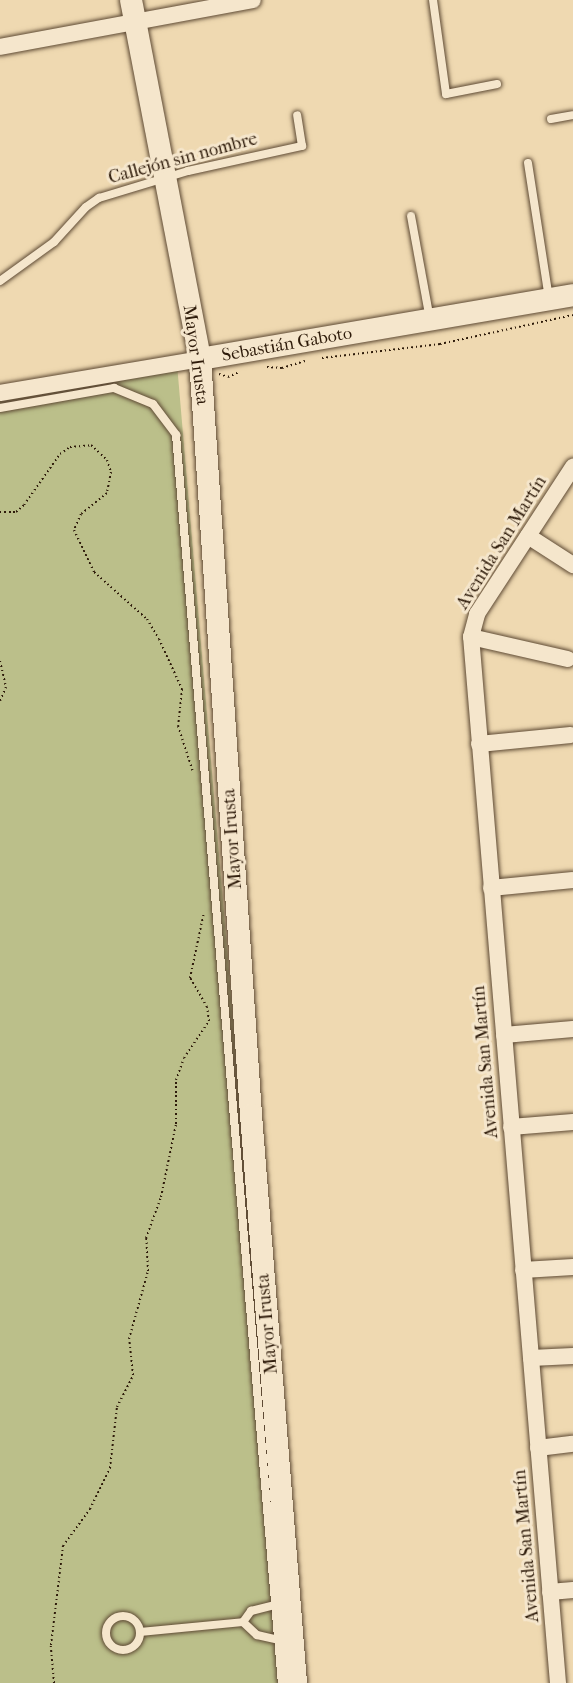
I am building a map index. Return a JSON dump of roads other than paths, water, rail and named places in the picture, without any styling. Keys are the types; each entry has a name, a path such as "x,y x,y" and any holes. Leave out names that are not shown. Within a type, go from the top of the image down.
{"main road":[{"name":"Mayor Irusta","path":"132,11 200,359 251,1116 296,1683"},
{"name":"Sebastián Gaboto","path":"200,359 573,295"}],"street":[{"path":"0,47 132,11 253,0"},
{"name":"Sebastián Gaboto","path":"0,393 200,359"},
{"name":"Avenida San Martín","path":"558,1683 471,637 477,614 573,467"},
{"path":"528,536 573,565"},
{"path":"471,637 568,659"},
{"path":"479,744 571,735"},
{"path":"491,888 573,880"},
{"path":"504,1035 573,1029"},
{"path":"511,1127 573,1122"},
{"path":"523,1270 573,1267"},
{"path":"531,1358 573,1356"},
{"path":"538,1448 573,1444"},
{"path":"550,1592 573,1590"}],"lane":[{"path":"433,0 446,94 496,84"},
{"name":"Callejón sin nombre","path":"0,281 54,242 86,207 99,198 164,178 302,146 297,115"},
{"path":"551,119 573,115"},
{"path":"528,163 550,300"},
{"path":"411,216 430,320"},
{"path":"0,408 114,388 153,404 176,435 282,1683"},
{"path":"243,1622 251,1611 275,1605"},
{"path":"122,1616 132,1619 140,1632 137,1644 121,1651 110,1645 106,1635 112,1620 122,1616"},
{"path":"140,1632 243,1622 257,1635 278,1640"}]}
